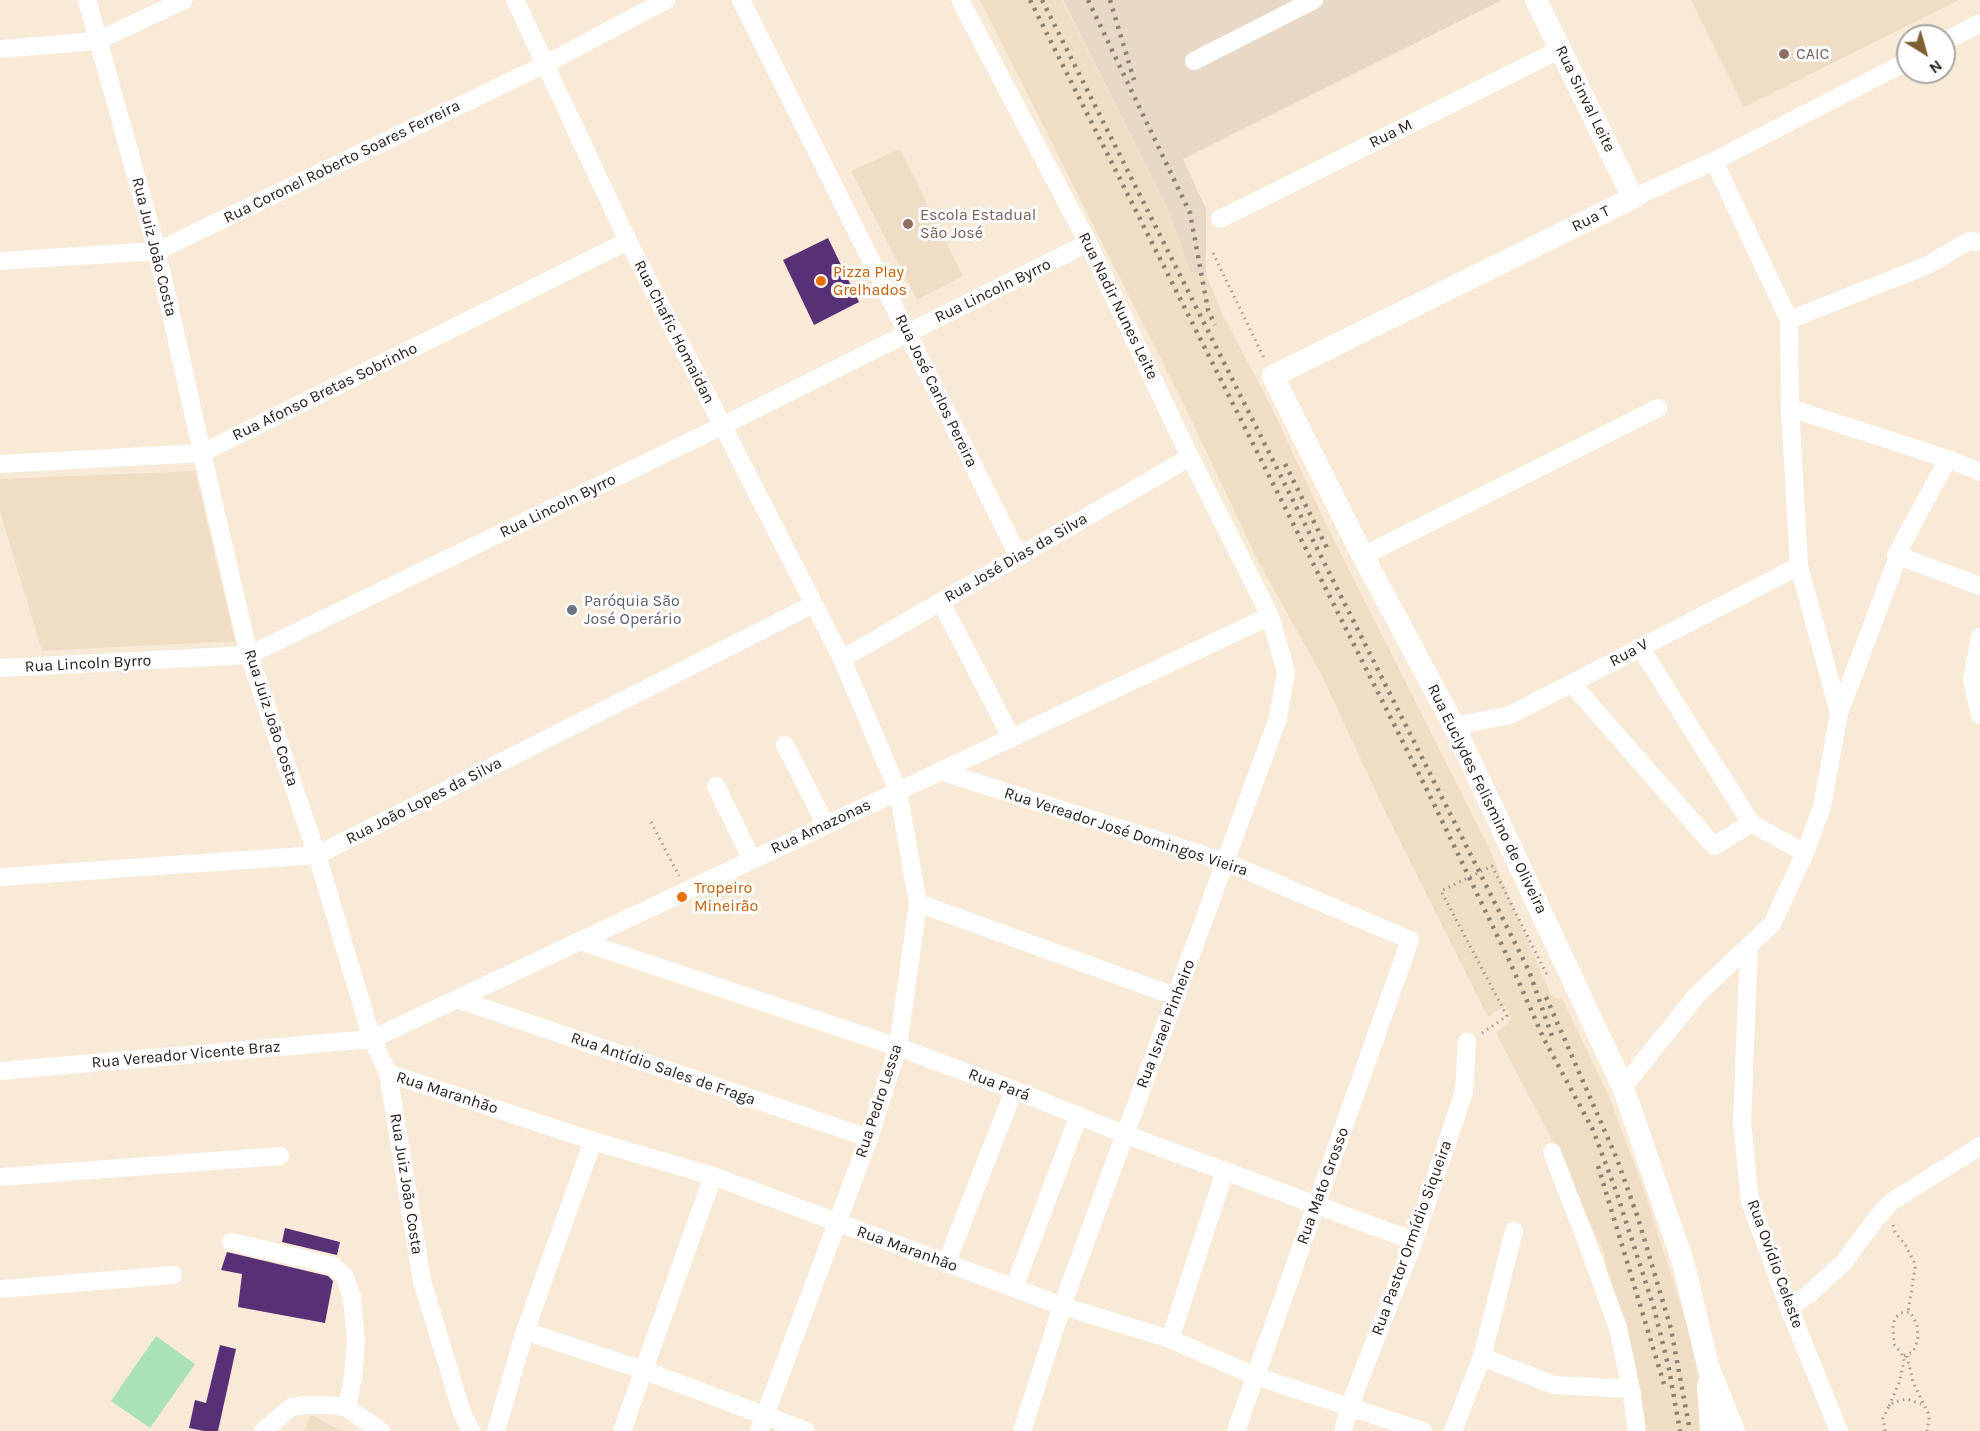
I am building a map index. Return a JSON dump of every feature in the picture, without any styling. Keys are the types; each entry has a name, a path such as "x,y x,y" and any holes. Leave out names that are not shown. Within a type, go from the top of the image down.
{"main road":[{"name":"Rua Sinval Leite","path":"1536,0 1633,198"},
{"name":"Rua T","path":"1274,376 1633,198"},
{"name":"Rua Euclydes Felismino de Oliveira","path":"1274,376 1363,556 1454,726 1623,1087 1683,1262 1708,1366"},
{"path":"1708,1366 1711,1431"},
{"path":"1708,1366 1734,1431"}],"street":[{"name":"Rua Juiz João Costa","path":"87,0 157,251 249,655 316,855 372,1039 388,1073 422,1281 462,1413 471,1431"},
{"path":"0,49 97,41 184,0"},
{"name":"Rua Chafic Homaidan","path":"515,0 628,241 842,659"},
{"name":"Rua Coronel Roberto Soares Ferreira","path":"0,261 157,251 546,64 666,0"},
{"name":"Rua José Carlos Pereira","path":"741,0 1018,557"},
{"name":"Rua Nadir Nunes Leite","path":"960,0 1088,243 1190,457 1270,616"},
{"path":"1194,61 1314,0"},
{"path":"1956,36 1980,23"},
{"name":"Rua M","path":"1220,219 1561,49"},
{"name":"Rua T","path":"1633,198 1714,162 1896,67"},
{"path":"1714,162 1789,320 1790,408 1799,567 1839,713"},
{"name":"Rua Afonso Bretas Sobrinho","path":"0,464 202,453 628,241"},
{"path":"1789,320 1928,265 1969,241 1980,242"},
{"name":"Rua Lincoln Byrro","path":"0,668 249,655 722,426 1088,243"},
{"path":"1363,556 1658,408"},
{"path":"1790,408 1948,459 1980,472"},
{"name":"Rua José Dias da Silva","path":"842,659 1190,457"},
{"path":"1623,1087 1697,995 1772,924 1805,853 1822,807 1839,713 1898,557 1896,555 1948,459"},
{"path":"1896,555 1980,586"},
{"name":"Rua V","path":"1454,726 1510,715 1799,567"},
{"path":"941,602 1011,737"},
{"name":"Rua João Lopes da Silva","path":"0,877 316,855 814,604"},
{"name":"Rua Amazonas","path":"372,1039 1270,616"},
{"name":"Rua Israel Pinheiro","path":"1022,1431 1062,1306 1278,718 1286,672 1270,616"},
{"path":"1980,637 1972,679 1980,715"},
{"path":"1641,647 1750,823 1805,853"},
{"name":"Rua Pedro Lessa","path":"761,1424 868,1138 898,1047 918,903 898,791 842,659"},
{"path":"1572,684 1714,846 1750,823"},
{"path":"785,745 826,825"},
{"name":"Rua Vereador José Domingos Vieira","path":"940,771 1227,862 1410,940"},
{"path":"716,786 752,860"},
{"path":"918,903 1177,997"},
{"name":"Rua Mato Grosso","path":"1236,1431 1410,940"},
{"name":"Rua Pará","path":"580,941 898,1047 1124,1134 1414,1241"},
{"name":"Rua Ovídio Celeste","path":"1749,946 1742,1122 1750,1201 1789,1308 1839,1431"},
{"name":"Rua Antídio Sales de Fraga","path":"457,999 868,1138"},
{"name":"Rua Vereador Vicente Braz","path":"0,1071 372,1039"},
{"name":"Rua Pastor Ormídio Siqueira","path":"1343,1431 1350,1407 1414,1241 1464,1092 1467,1042"},
{"name":"Rua Maranhão","path":"388,1073 593,1141 713,1176 1062,1306 1170,1339 1256,1376 1423,1431"},
{"path":"946,1264 1014,1090"},
{"path":"1014,1288 1079,1115"},
{"path":"496,1431 525,1331 593,1141"},
{"path":"1789,1308 1809,1294 1845,1262 1891,1202 1980,1146"},
{"path":"1552,1152 1618,1328 1637,1431"},
{"path":"0,1177 280,1156"},
{"path":"1170,1339 1225,1171"},
{"path":"622,1431 713,1176"},
{"path":"1453,1431 1482,1357 1514,1231"},
{"path":"231,1242 334,1266 345,1277 352,1298 356,1340 353,1377 347,1408"},
{"path":"0,1289 173,1275"},
{"path":"525,1331 643,1370 761,1424 806,1431"},
{"path":"1482,1357 1554,1385 1631,1389"},
{"path":"263,1431 291,1407 304,1405 332,1405 347,1408 381,1431"}],"path":[{"path":"1213,253 1274,376"},
{"path":"651,822 686,891"},
{"path":"1467,1042 1507,1016 1441,891 1492,866 1550,982"},
{"path":"1891,1202 1895,1232 1912,1255 1916,1269 1908,1312"},
{"path":"1905,1356 1913,1352 1918,1340 1914,1315 1908,1312 1901,1313 1895,1318 1894,1344 1905,1356 1929,1419 1927,1431"},
{"path":"1885,1431 1883,1418 1903,1371 1905,1356"},
{"path":"1889,1406 1894,1402 1907,1399 1914,1400 1924,1407"}],"shaded area":[{"path":"980,0 1062,0 1171,216 1190,272 1206,274 1222,314 1270,404 1325,522 1488,846 1550,993 1555,998 1562,998 1608,1094 1643,1187 1695,1349 1703,1431 1643,1431 1603,1251 1554,1144 1496,1033 1512,1019 1505,1006 1488,1017 1382,805 1322,676 1258,561 1189,415"},
{"path":"1063,0 1502,0 1183,159 1206,209 1206,274 1190,272 1171,216"},
{"name":"CAIC","path":"1691,0 1959,0 1911,24 1896,24 1896,31 1744,107"},
{"name":"Escola Estadual São José","path":"900,149 963,276 917,300 851,171"},
{"path":"195,471 235,641 42,651 0,512 0,479"},
{"path":"311,1415 342,1431 304,1431"}],"green space":[{"path":"156,1336 195,1364 150,1428 111,1401"}],"building":[{"name":"Pizza Play Grelhados","path":"828,238 859,302 814,325 783,260"},
{"path":"285,1228 340,1242 337,1255 282,1242"},
{"path":"227,1252 328,1276 333,1281 325,1323 238,1307 242,1274 221,1270"},
{"path":"220,1345 236,1349 218,1431 189,1428 195,1400 206,1403"}],"railway":[{"path":"1030,0 1430,796 1509,960 1544,1039 1593,1130 1616,1191 1654,1308 1669,1369 1680,1431"},
{"path":"1042,0 1529,971 1553,1039"},
{"path":"1088,0 1190,213 1208,310 1215,325"},
{"path":"1110,0 1134,80"},
{"path":"1285,464 1328,550"},
{"path":"1546,997 1617,1159 1638,1218 1671,1329 1690,1431"},
{"path":"1598,1166 1664,1384"}],"place":[{"name":"CAIC","path":"1784,54"},
{"name":"Escola Estadual São José","path":"908,224"},
{"name":"Pizza Play Grelhados","path":"821,281"},
{"name":"Paróquia São José Operário","path":"572,610"},
{"name":"Tropeiro Mineirão","path":"682,897"}]}
